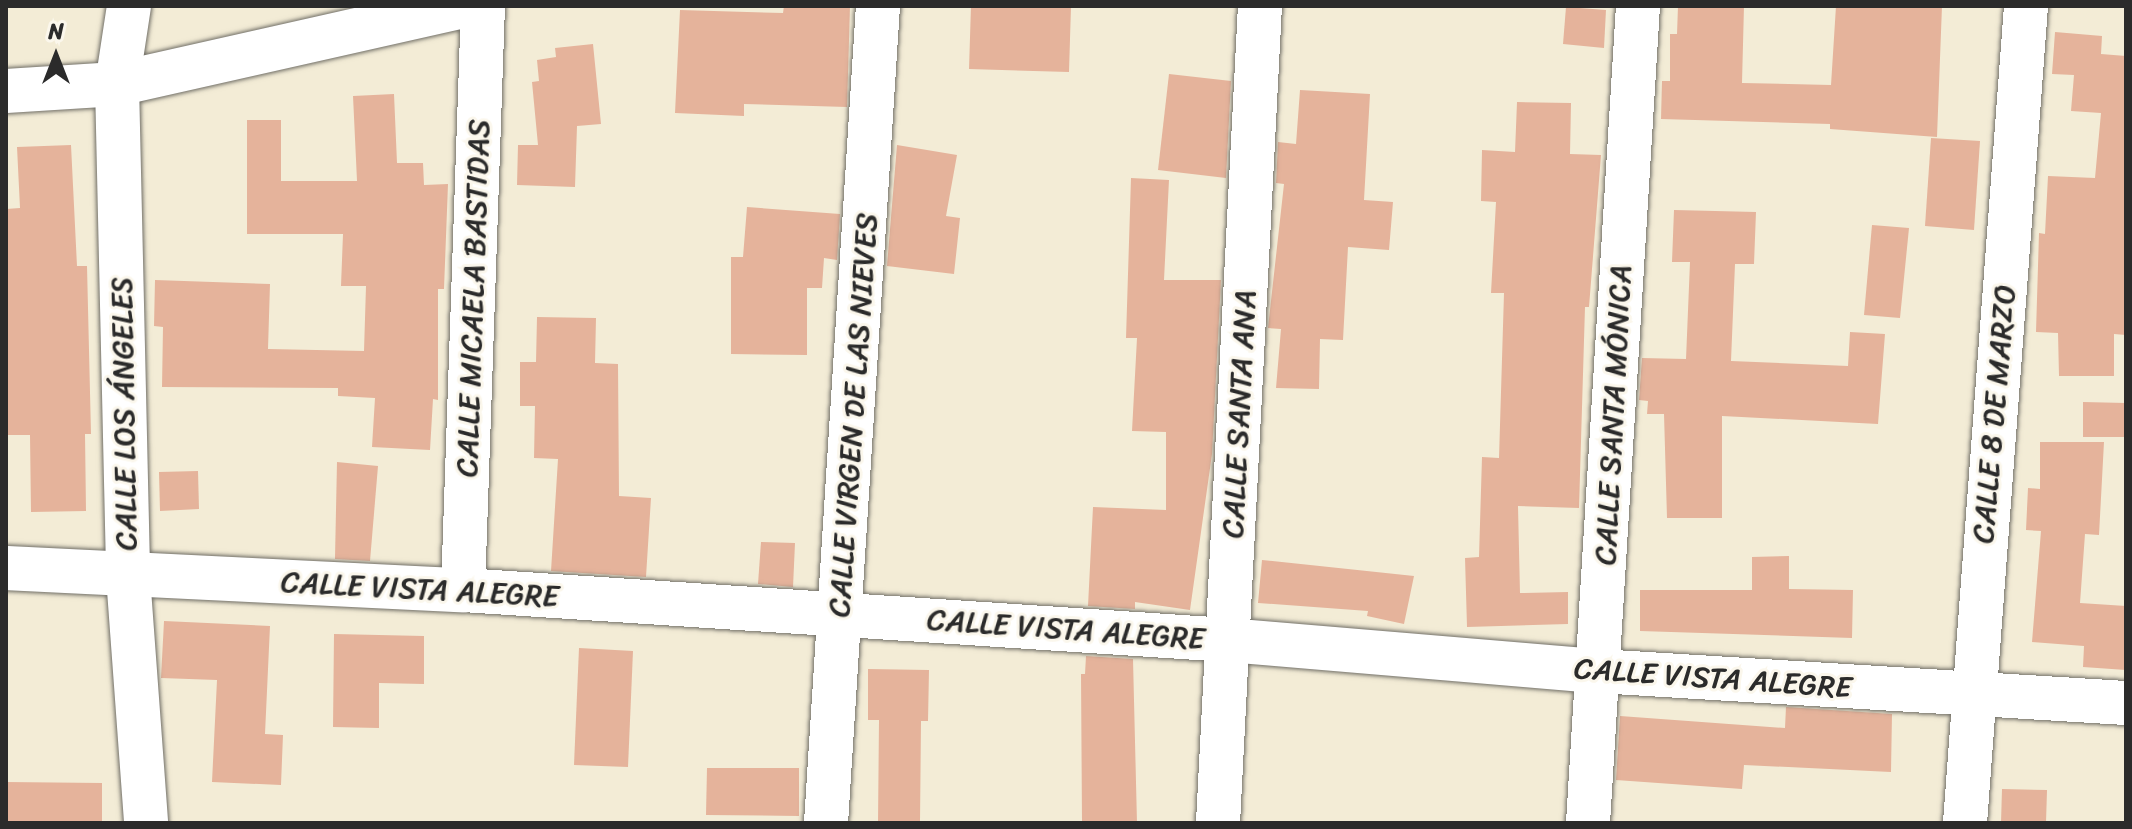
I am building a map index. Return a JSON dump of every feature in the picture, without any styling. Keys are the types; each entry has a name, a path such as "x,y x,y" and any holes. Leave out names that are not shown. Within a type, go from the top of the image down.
{"street":[{"name":"CALLE LOS ÁNGELES","path":"129,6 117,84 128,576 146,823"},
{"path":"6,91 117,84 462,6"},
{"name":"CALLE MICAELA BASTIDAS","path":"463,590 483,6"},
{"name":"CALLE VIRGEN DE LAS NIEVES","path":"826,823 878,6"},
{"name":"CALLE SANTA ANA","path":"1218,823 1260,6"},
{"name":"CALLE SANTA MÓNICA","path":"1588,823 1638,6"},
{"name":"CALLE 8 DE MARZO","path":"1965,823 1971,694 2026,6"},
{"name":"CALLE VISTA ALEGRE","path":"6,568 463,590 841,614 1227,640 1598,671 2126,703"}],"building":[{"path":"784,6 850,6 847,107 744,104 744,116 675,113 680,10 783,13"},
{"path":"971,6 1071,6 1069,72 969,69"},
{"path":"1678,6 1744,6 1742,83 1831,85 1836,6 1942,6 1937,137 1830,129 1830,124 1661,119 1662,81 1670,81 1670,34 1677,34"},
{"path":"1566,7 1606,10 1604,48 1563,44"},
{"path":"2055,32 2102,36 2101,54 2126,56 2126,335 2114,334 2114,376 2059,376 2058,333 2036,332 2039,233 2045,234 2048,176 2095,178 2101,113 2071,111 2074,75 2052,74"},
{"path":"593,44 601,124 577,126 575,187 517,185 518,145 538,145 532,82 539,81 537,60 556,57 555,48"},
{"path":"1169,74 1231,81 1226,178 1158,170"},
{"path":"1300,90 1370,94 1364,200 1393,202 1389,250 1348,247 1343,340 1320,339 1319,389 1276,388 1281,329 1268,328 1284,184 1276,183 1278,142 1296,144"},
{"path":"394,94 397,163 423,163 424,185 448,184 444,289 438,289 438,400 433,399 430,450 372,447 375,398 338,396 338,388 162,387 163,327 154,326 155,280 270,284 268,349 364,351 366,286 341,286 343,234 247,234 247,120 281,120 281,181 357,181 353,96"},
{"path":"1517,102 1571,103 1570,154 1601,155 1589,307 1585,307 1579,508 1518,506 1520,593 1568,592 1568,624 1467,627 1465,558 1479,557 1482,457 1499,458 1504,293 1491,293 1496,202 1481,201 1482,150 1515,152"},
{"path":"1931,138 1980,141 1974,230 1925,226"},
{"path":"71,145 77,266 87,266 91,434 85,434 86,511 31,512 30,435 6,435 6,209 20,208 17,147"},
{"path":"897,145 957,155 946,216 960,218 954,274 887,266"},
{"path":"1131,178 1169,180 1164,280 1221,280 1212,454 1190,610 1135,602 1135,609 1088,606 1093,507 1166,510 1166,432 1132,431 1137,338 1126,338"},
{"path":"747,207 840,214 837,260 824,258 822,288 807,288 807,355 731,354 731,257 743,257"},
{"path":"1674,210 1756,212 1754,264 1735,264 1731,361 1848,366 1850,332 1885,334 1878,424 1722,416 1722,518 1667,518 1664,414 1647,414 1648,401 1639,400 1642,358 1686,359 1690,262 1672,262"},
{"path":"1872,225 1909,228 1900,318 1864,315"},
{"path":"537,317 596,318 595,363 618,364 619,496 651,498 646,577 551,571 558,459 534,458 535,406 520,406 520,362 536,362"},
{"path":"2083,402 2126,403 2126,437 2083,437"},
{"path":"2040,442 2104,442 2099,535 2085,534 2080,603 2126,606 2126,670 2083,667 2084,646 2032,642 2041,531 2026,530 2028,488 2040,489"},
{"path":"337,462 378,466 370,561 335,559"},
{"path":"198,471 199,509 160,511 159,472"},
{"path":"761,542 795,543 793,587 758,584"},
{"path":"1789,556 1789,589 1853,590 1852,638 1640,631 1640,590 1752,590 1752,557"},
{"path":"1262,560 1414,576 1404,624 1367,616 1368,611 1258,603"},
{"path":"164,621 270,626 265,734 283,735 281,785 212,782 217,680 161,678"},
{"path":"334,634 424,636 424,684 379,683 379,728 333,727"},
{"path":"579,648 633,651 628,767 574,765"},
{"path":"1086,656 1133,659 1137,823 1082,823 1081,674 1085,674"},
{"path":"868,669 929,670 928,721 921,721 920,823 878,823 879,720 868,720"},
{"path":"1786,707 1892,714 1891,772 1744,765 1742,789 1616,780 1620,716 1785,728"},
{"path":"707,768 799,768 799,816 706,815"},
{"path":"6,782 102,783 102,823 6,823"},
{"path":"2002,789 2047,790 2046,823 2001,823"}]}
